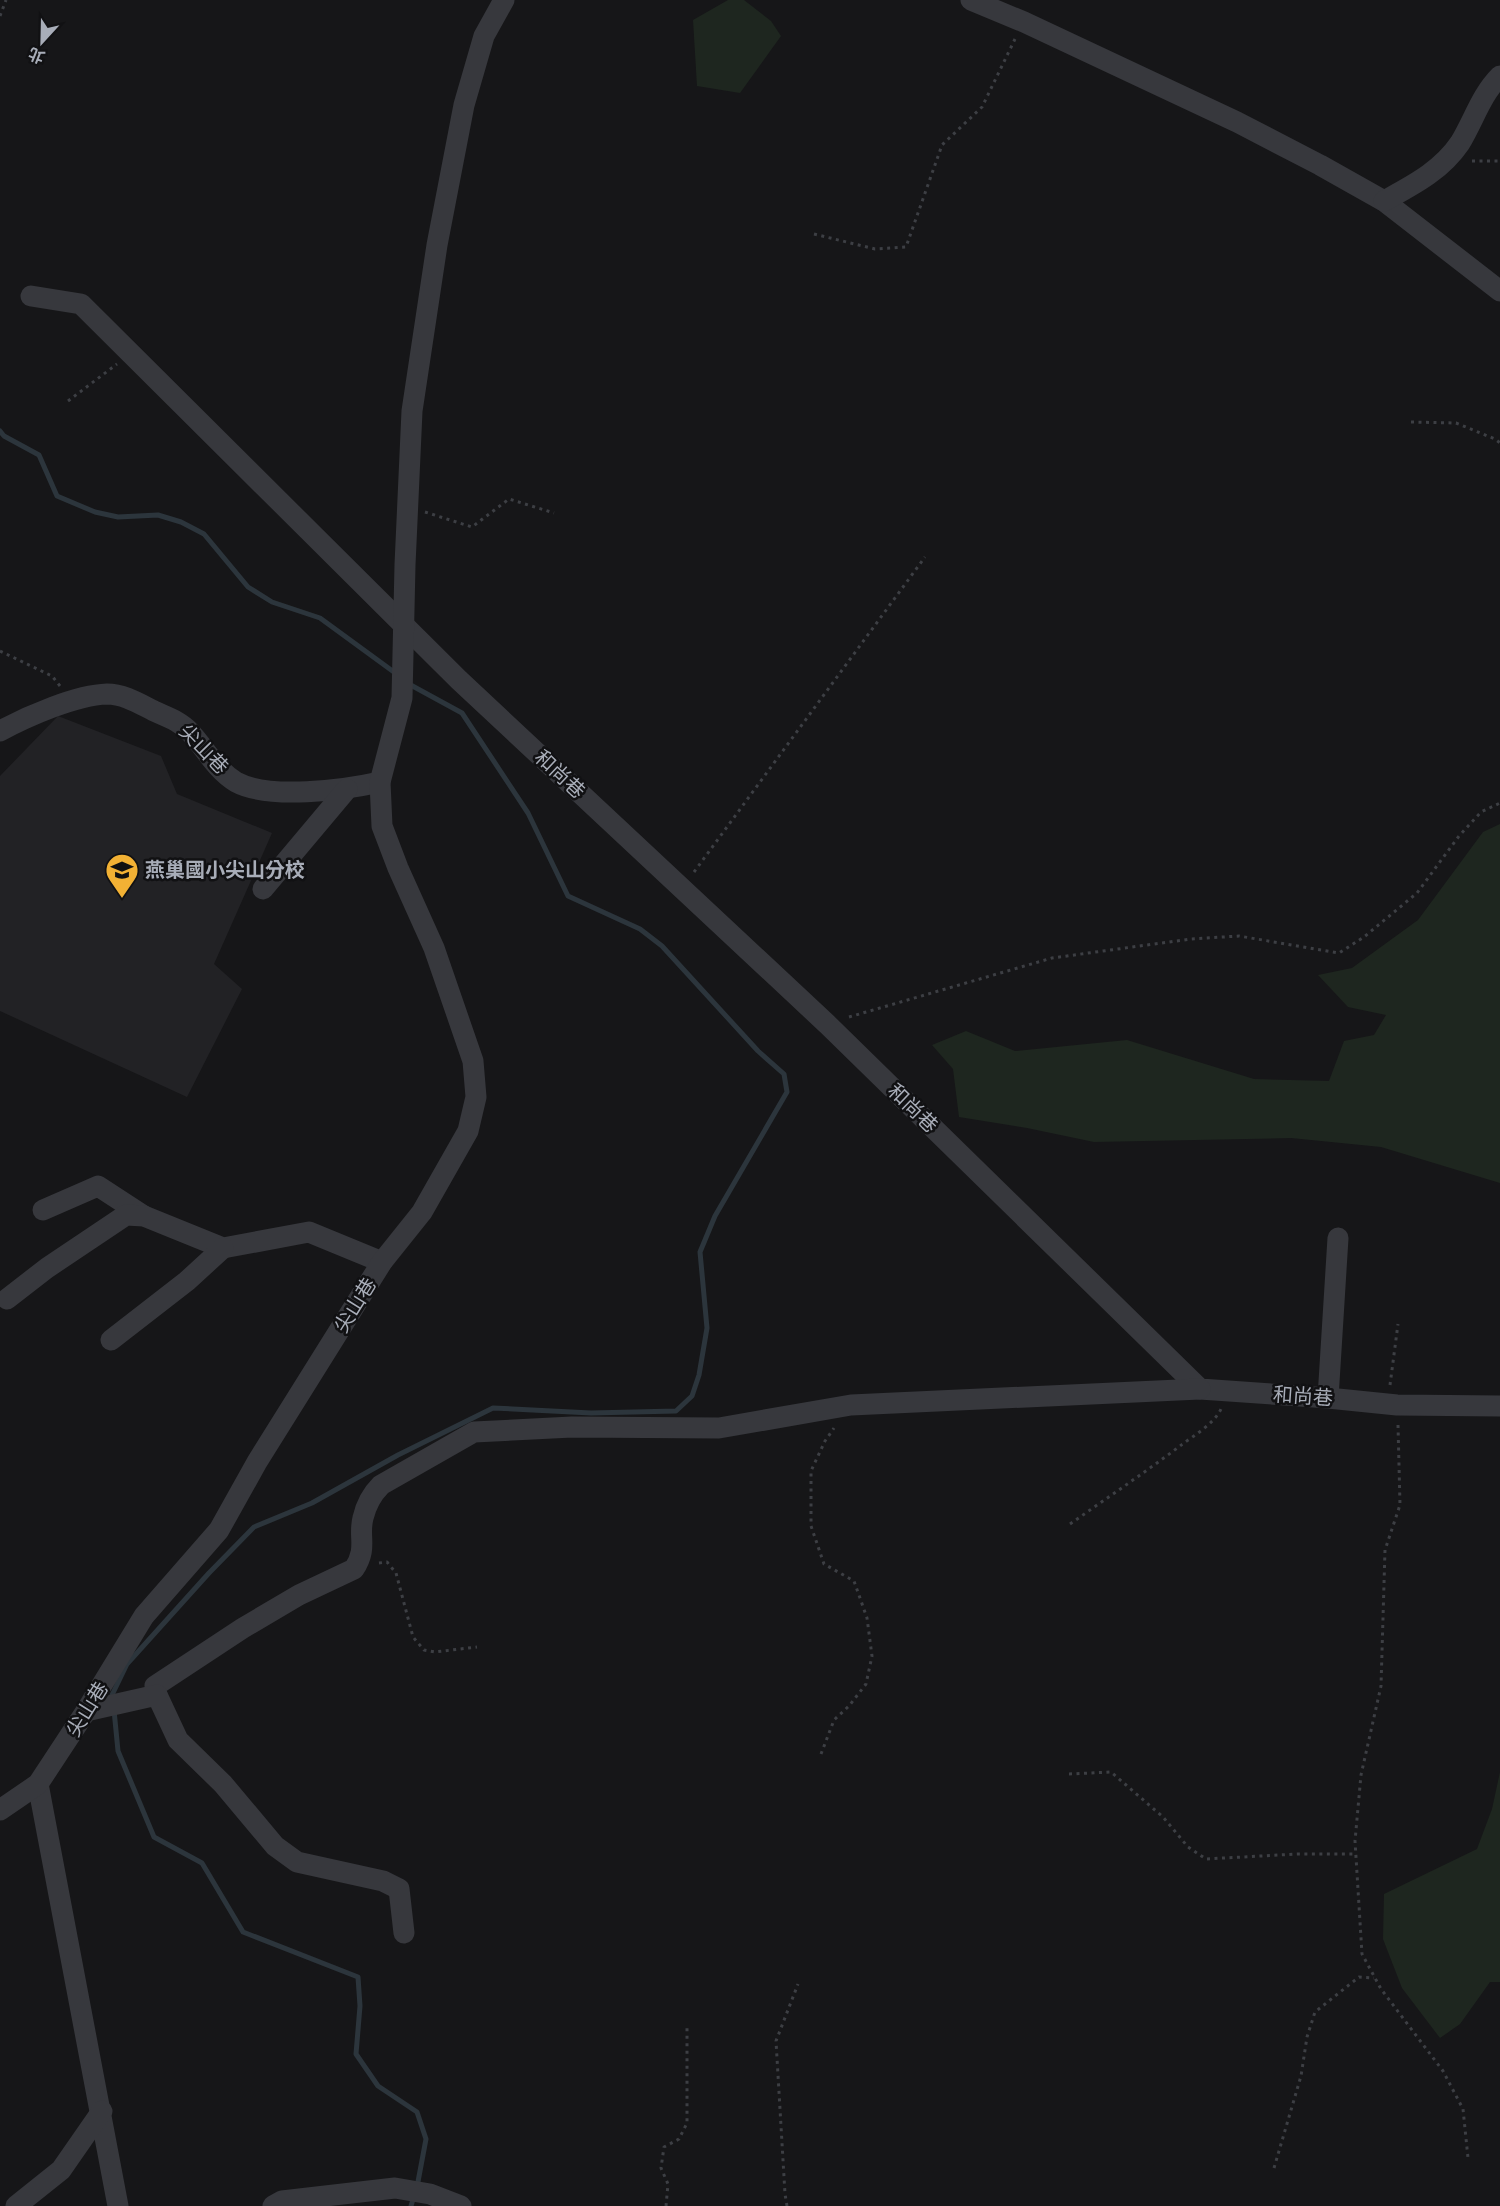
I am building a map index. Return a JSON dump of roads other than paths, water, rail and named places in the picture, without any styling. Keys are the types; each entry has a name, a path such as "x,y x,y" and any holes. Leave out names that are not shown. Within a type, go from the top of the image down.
{"street":[{"name":"尖山巷","path":"0,1810 38,1784 144,1616 219,1530 257,1462 382,1262 422,1212 468,1131 476,1097 473,1061 434,948 382,826 380,783 402,693 412,411 437,245 464,105 484,36 504,0"},
{"path":"971,0 1024,22 1237,122 1320,165 1384,201 1476,275 1500,291"},
{"path":"1384,201 1431,174 1443,163 1459,143 1488,88 1500,76"},
{"name":"和尚巷","path":"31,296 81,304 459,680 827,1024 1200,1389 1392,1405 1500,1406"},
{"name":"尖山巷","path":"0,732 50,708 108,694 125,697 189,730 222,771 236,781 256,789 276,791 347,789 380,783"},
{"path":"263,889 347,789"},
{"path":"43,1210 98,1186 144,1216 223,1248"},
{"path":"7,1299 47,1268 126,1215 144,1216"},
{"path":"111,1340 187,1281 223,1248 309,1232 382,1262"},
{"path":"1328,1398 1338,1238"},
{"path":"404,1934 399,1889 383,1881 297,1862 275,1846 223,1784 178,1740 155,1686 243,1628 299,1596 354,1569 359,1561 363,1540 362,1520 372,1494 381,1485 474,1432 572,1427 719,1428 851,1405 1200,1389"},
{"path":"86,1711 157,1695"},
{"path":"38,1784 102,2111 118,2206"},
{"path":"16,2206 61,2170 102,2111"},
{"path":"273,2206 282,2201 395,2188 430,2194 461,2206"}],"waterway":[{"path":"0,431 4,436 39,455 57,496 95,512 118,517 158,515 181,522 204,534 248,587 272,602 320,618 398,675"},
{"path":"113,1701 112,1695 127,1664 254,1527 312,1503 398,1455 493,1408 591,1413 676,1411 692,1396 699,1375 707,1328 700,1252 715,1216 787,1092 784,1074 758,1051 662,946 640,929 568,896 528,813 462,713 407,683"},
{"path":"114,1710 118,1751 154,1837 202,1863 243,1932 358,1977 360,2006 356,2054 378,2086 417,2112 426,2139 417,2187"},
{"path":"411,2206 414,2196"}],"place":[{"name":"燕巢國小尖山分校","path":"122,899"}]}
